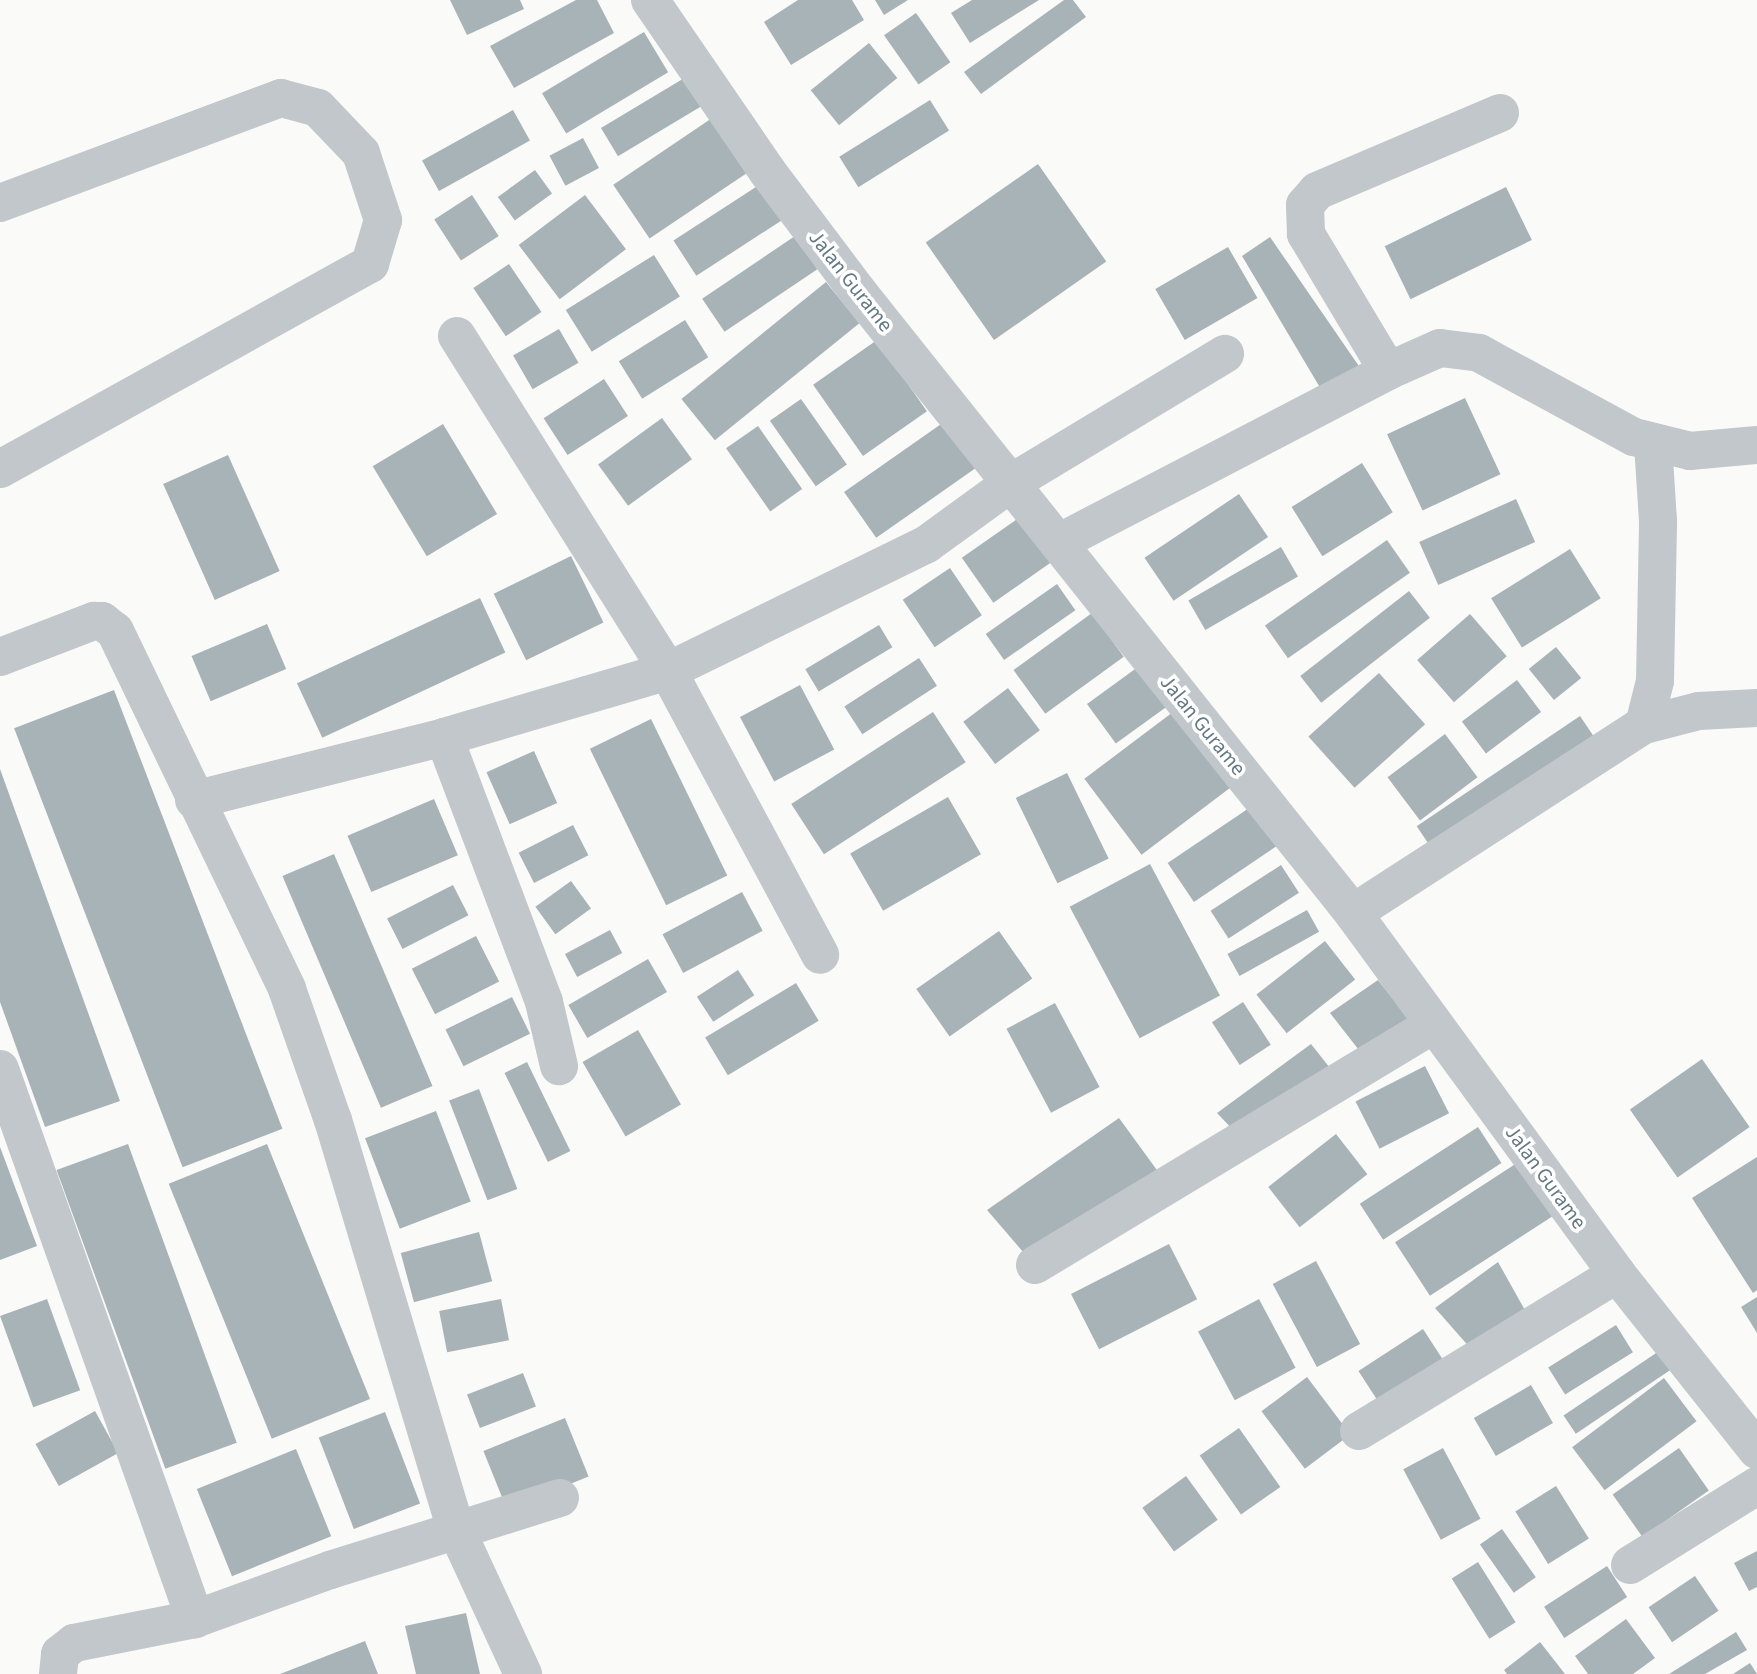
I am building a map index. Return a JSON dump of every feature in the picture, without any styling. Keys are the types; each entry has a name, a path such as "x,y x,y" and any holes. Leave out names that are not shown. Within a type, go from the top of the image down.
{"street":[{"name":"Jalan Gurame","path":"650,0 767,171 1011,483 1353,912 1617,1274 1757,1450"},
{"path":"0,202 281,98 318,108 361,153 383,220 370,264 0,469"},
{"path":"1388,371 1306,233 1305,205 1317,191 1500,113"},
{"path":"457,336 668,671 820,955"},
{"path":"1058,542 1388,371 1440,348 1466,348 1479,353 1536,380 1634,437 1653,443 1690,451 1757,445"},
{"path":"194,800 444,737 668,671 927,544 1011,483 1225,354"},
{"path":"1644,725 1655,681 1658,521 1653,443"},
{"path":"0,657 94,621 110,627 287,989 337,1133 456,1529 523,1674"},
{"path":"1353,912 1644,725 1699,711 1757,708"},
{"path":"444,737 535,976 559,1066"},
{"path":"1035,1265 1434,1024"},
{"path":"0,1069 195,1619"},
{"path":"1359,1431 1617,1274"},
{"path":"1630,1565 1757,1486"},
{"path":"58,1674 60,1654 74,1643 195,1619 456,1529 559,1498"}],"building":[{"path":"450,0 520,0 524,9 467,35"},
{"path":"576,0 597,0 614,33 514,88 490,46"},
{"path":"798,0 852,0 864,20 791,65 764,22"},
{"path":"875,0 908,0 884,15"},
{"path":"972,0 1039,0 970,43 951,13"},
{"path":"1064,0 1073,0 1086,17 981,94 964,72"},
{"path":"916,13 950,62 918,85 884,35"},
{"path":"644,32 668,72 566,134 542,93"},
{"path":"869,43 897,78 839,125 811,90"},
{"path":"691,74 708,102 618,156 601,128"},
{"path":"930,100 949,131 858,187 839,157"},
{"path":"513,110 530,141 439,191 422,160"},
{"path":"721,112 757,166 650,239 613,185"},
{"path":"583,138 599,168 565,186 549,156"},
{"path":"1038,164 1106,261 994,340 926,243"},
{"path":"535,170 552,193 515,220 498,197"},
{"path":"759,185 782,220 696,276 673,241"},
{"path":"1506,187 1532,240 1411,299 1385,246"},
{"path":"472,195 499,236 461,261 434,220"},
{"path":"585,195 626,249 560,299 519,245"},
{"path":"795,236 817,269 725,332 702,299"},
{"path":"1270,237 1363,372 1325,396 1242,256"},
{"path":"1228,247 1258,298 1185,340 1155,289"},
{"path":"654,255 680,297 592,352 566,310"},
{"path":"509,264 541,312 506,336 473,288"},
{"path":"826,282 859,323 715,440 681,399"},
{"path":"685,320 708,357 642,399 619,361"},
{"path":"559,329 578,363 533,389 513,356"},
{"path":"877,340 927,411 863,456 813,385"},
{"path":"604,379 628,416 568,455 544,418"},
{"path":"1465,398 1500,474 1423,510 1387,434"},
{"path":"801,399 847,465 816,486 770,421"},
{"path":"662,418 692,459 628,506 598,464"},
{"path":"944,422 976,468 876,538 844,492"},
{"path":"443,424 497,514 427,556 373,466"},
{"path":"758,426 802,489 770,511 726,448"},
{"path":"228,455 280,571 215,600 163,484"},
{"path":"1362,463 1393,512 1322,556 1292,507"},
{"path":"1239,494 1268,537 1174,601 1144,558"},
{"path":"1516,499 1535,542 1438,585 1419,542"},
{"path":"1020,517 1052,562 993,603 962,558"},
{"path":"1387,540 1410,573 1288,658 1265,625"},
{"path":"1281,547 1298,576 1205,630 1188,600"},
{"path":"1570,549 1601,598 1522,647 1491,598"},
{"path":"571,556 603,623 526,660 494,594"},
{"path":"950,568 982,615 935,647 903,600"},
{"path":"1057,584 1075,610 1004,660 986,634"},
{"path":"1409,591 1430,618 1321,703 1300,676"},
{"path":"480,598 505,652 322,738 297,683"},
{"path":"1092,613 1124,657 1045,714 1014,670"},
{"path":"1470,614 1507,656 1454,702 1417,660"},
{"path":"267,624 286,669 211,701 192,656"},
{"path":"879,625 892,647 819,692 805,669"},
{"path":"1556,647 1581,678 1554,700 1529,669"},
{"path":"919,658 937,686 862,734 844,706"},
{"path":"1142,664 1171,704 1116,744 1087,704"},
{"path":"1379,673 1425,724 1355,788 1308,737"},
{"path":"1517,680 1541,712 1486,753 1462,722"},
{"path":"800,685 834,749 774,781 740,717"},
{"path":"1008,688 1040,730 995,764 963,722"},
{"path":"114,690 282,1129 183,1167 14,728"},
{"path":"1177,709 1234,785 1142,855 1084,779"},
{"path":"933,712 966,762 824,854 791,804"},
{"path":"1580,716 1598,743 1435,853 1417,826"},
{"path":"651,719 727,875 666,905 590,749"},
{"path":"1445,734 1477,777 1420,820 1387,777"},
{"path":"534,751 557,803 510,824 486,772"},
{"path":"0,769 120,1101 45,1127 0,1002"},
{"path":"1067,773 1109,858 1057,883 1016,798"},
{"path":"948,797 981,854 883,911 850,854"},
{"path":"434,799 458,855 371,892 347,836"},
{"path":"1258,802 1284,841 1194,902 1168,863"},
{"path":"573,825 588,855 534,883 519,853"},
{"path":"334,854 432,1086 381,1108 282,876"},
{"path":"1150,864 1220,996 1140,1038 1070,907"},
{"path":"1281,865 1299,893 1229,938 1211,911"},
{"path":"571,881 591,909 555,934 535,907"},
{"path":"453,885 468,915 403,949 387,919"},
{"path":"742,892 763,931 683,973 663,934"},
{"path":"1307,910 1319,932 1240,976 1227,954"},
{"path":"610,930 622,953 577,977 565,954"},
{"path":"999,931 1032,979 950,1036 916,989"},
{"path":"476,936 499,981 435,1014 412,969"},
{"path":"1325,941 1355,980 1287,1033 1256,995"},
{"path":"648,959 667,992 587,1038 568,1005"},
{"path":"738,970 754,995 713,1022 697,997"},
{"path":"1378,980 1412,1023 1362,1054 1330,1013"},
{"path":"796,983 819,1021 728,1075 705,1038"},
{"path":"512,997 530,1034 463,1066 445,1029"},
{"path":"1243,1002 1271,1045 1240,1065 1212,1022"},
{"path":"1055,1003 1100,1087 1051,1113 1006,1029"},
{"path":"638,1030 681,1104 626,1136 583,1062"},
{"path":"1311,1044 1334,1073 1235,1132 1217,1113"},
{"path":"1702,1059 1750,1127 1678,1177 1630,1109"},
{"path":"527,1062 570,1151 548,1162 505,1073"},
{"path":"1425,1066 1449,1113 1380,1149 1356,1101"},
{"path":"479,1089 517,1189 487,1200 449,1100"},
{"path":"436,1111 471,1202 400,1229 365,1138"},
{"path":"1119,1118 1162,1177 1030,1260 987,1210"},
{"path":"1478,1127 1501,1163 1383,1240 1360,1204"},
{"path":"1336,1134 1367,1174 1300,1227 1268,1187"},
{"path":"128,1144 237,1443 165,1469 57,1170"},
{"path":"267,1144 370,1399 272,1439 169,1184"},
{"path":"0,1147 37,1246 0,1260"},
{"path":"1757,1157 1757,1290 1753,1293 1692,1198"},
{"path":"1520,1161 1555,1215 1430,1296 1395,1242"},
{"path":"479,1232 492,1281 414,1302 401,1253"},
{"path":"1169,1244 1197,1299 1099,1349 1071,1294"},
{"path":"1316,1261 1360,1344 1317,1367 1273,1284"},
{"path":"1498,1262 1526,1312 1472,1350 1435,1308"},
{"path":"1757,1297 1757,1333 1741,1307"},
{"path":"47,1299 80,1390 33,1407 0,1316"},
{"path":"501,1299 509,1340 447,1352 439,1311"},
{"path":"1259,1299 1296,1368 1235,1400 1198,1331"},
{"path":"1616,1325 1633,1352 1565,1395 1548,1367"},
{"path":"1423,1329 1443,1360 1379,1402 1358,1371"},
{"path":"1668,1345 1680,1363 1576,1434 1564,1415"},
{"path":"523,1373 536,1407 480,1428 467,1395"},
{"path":"1307,1377 1350,1435 1305,1469 1261,1411"},
{"path":"1664,1378 1696,1421 1605,1490 1572,1447"},
{"path":"1531,1385 1553,1423 1496,1456 1474,1418"},
{"path":"95,1411 118,1453 59,1486 36,1444"},
{"path":"385,1412 420,1503 354,1529 319,1437"},
{"path":"565,1418 589,1476 507,1509 483,1451"},
{"path":"1239,1428 1280,1487 1241,1515 1200,1456"},
{"path":"1443,1448 1481,1519 1441,1540 1403,1469"},
{"path":"1679,1448 1709,1491 1642,1537 1613,1494"},
{"path":"296,1449 331,1536 232,1576 197,1489"},
{"path":"1186,1476 1218,1520 1174,1551 1142,1508"},
{"path":"1556,1486 1589,1539 1548,1564 1515,1511"},
{"path":"1502,1529 1536,1577 1514,1593 1480,1544"},
{"path":"1757,1551 1757,1587 1749,1591 1734,1563"},
{"path":"1478,1562 1516,1622 1489,1639 1452,1578"},
{"path":"1607,1566 1627,1597 1564,1638 1544,1607"},
{"path":"1695,1576 1718,1611 1672,1642 1649,1607"},
{"path":"466,1613 480,1674 416,1674 405,1626"},
{"path":"1626,1619 1655,1658 1633,1674 1588,1674 1575,1656"},
{"path":"1736,1632 1747,1650 1705,1674 1669,1674"},
{"path":"365,1641 378,1674 280,1674"},
{"path":"1540,1642 1565,1674 1507,1674 1504,1670"},
{"path":"1750,1663 1757,1674 1733,1674"}]}
